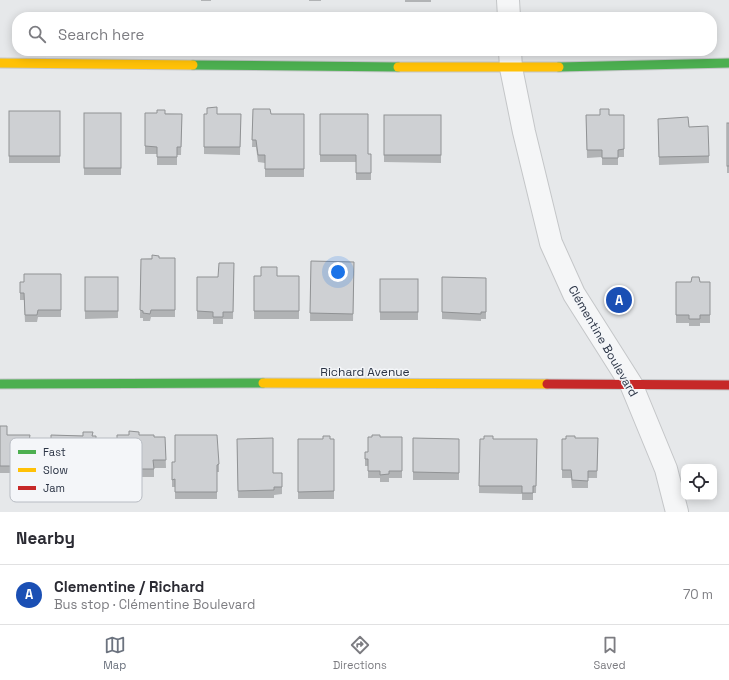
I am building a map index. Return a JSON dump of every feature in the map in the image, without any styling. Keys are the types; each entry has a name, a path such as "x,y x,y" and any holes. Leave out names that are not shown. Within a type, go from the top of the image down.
{"street":[{"path":"508,0 509,12"},
{"path":"0,63 511,59 729,63"},
{"name":"Clémentine Boulevard","path":"511,59 524,132 551,243 574,294 632,384 666,469 677,512"},
{"name":"Richard Avenue","path":"0,384 153,382 729,385"}],"building":[{"path":"217,107 217,114 241,114 240,147 204,147 204,114 207,114 207,108"},
{"path":"253,109 270,109 271,114 304,114 304,169 265,169 265,155 258,155 256,140 252,140"},
{"path":"600,109 609,109 609,115 624,115 624,149 618,150 618,158 602,158 602,150 587,150 586,115 600,115"},
{"path":"157,110 165,110 165,114 182,114 181,147 177,147 177,157 157,157 157,147 145,146 145,113 157,113"},
{"path":"9,111 60,111 60,156 9,156"},
{"path":"84,113 121,113 121,168 84,168"},
{"path":"320,114 368,114 368,154 371,154 371,173 356,173 356,155 320,155"},
{"path":"384,115 441,115 441,155 384,155"},
{"path":"688,117 689,127 708,126 709,156 659,157 658,119"},
{"path":"727,123 729,123 729,166 727,166"},
{"path":"152,255 159,256 159,258 175,258 175,310 151,310 150,314 143,313 143,311 140,310 141,259 152,259"},
{"path":"311,261 354,262 353,314 310,313"},
{"path":"219,263 234,263 233,312 223,312 223,317 213,317 213,312 197,311 197,277 218,277"},
{"path":"261,267 277,267 277,276 299,276 299,311 254,311 254,276 261,276"},
{"path":"24,274 61,274 61,310 38,310 37,315 25,315 24,293 20,293 20,282 24,282"},
{"path":"85,277 118,277 118,311 85,311"},
{"path":"442,277 486,278 486,312 481,312 481,314 442,312"},
{"path":"692,277 699,277 700,282 710,282 710,315 700,315 700,319 689,319 689,315 676,315 676,282 691,282"},
{"path":"380,279 418,279 418,312 380,312"},
{"path":"0,426 7,426 7,435 30,435 30,438 10,438 10,466 0,466"},
{"path":"129,431 139,432 139,435 165,437 166,460 153,460 154,469 142,469 142,438 117,438 117,435 129,435"},
{"path":"83,432 93,432 92,436 96,436 96,438 51,438 51,435 83,436"},
{"path":"175,435 217,435 219,464 217,465 217,492 175,492 175,479 172,480 172,462 175,462"},
{"path":"372,435 380,435 380,437 402,437 402,471 389,471 389,474 380,475 380,471 368,471 368,459 365,459 365,452 368,452 368,437 372,437"},
{"path":"323,436 330,436 330,439 334,439 334,491 298,492 298,439 323,439"},
{"path":"484,436 493,436 493,439 537,439 536,486 533,486 533,493 522,493 522,486 479,486 480,439 484,439"},
{"path":"566,436 575,436 575,438 598,438 597,471 588,471 588,481 572,480 571,470 562,470 562,439 566,439"},
{"path":"273,438 273,473 282,473 282,487 274,487 274,490 238,491 237,439"},
{"path":"413,438 459,439 459,473 413,472"}],"traffic: fast":[{"path":"559,67 729,63"},
{"path":"193,65 398,67"},
{"path":"0,384 263,383"}],"traffic: slow":[{"path":"0,63 193,65"},
{"path":"398,67 559,67"},
{"path":"263,383 547,384"}],"traffic: jam":[{"path":"547,384 729,385"}],"place":[{"name":"Clementine / Richard","path":"619,300"}]}
